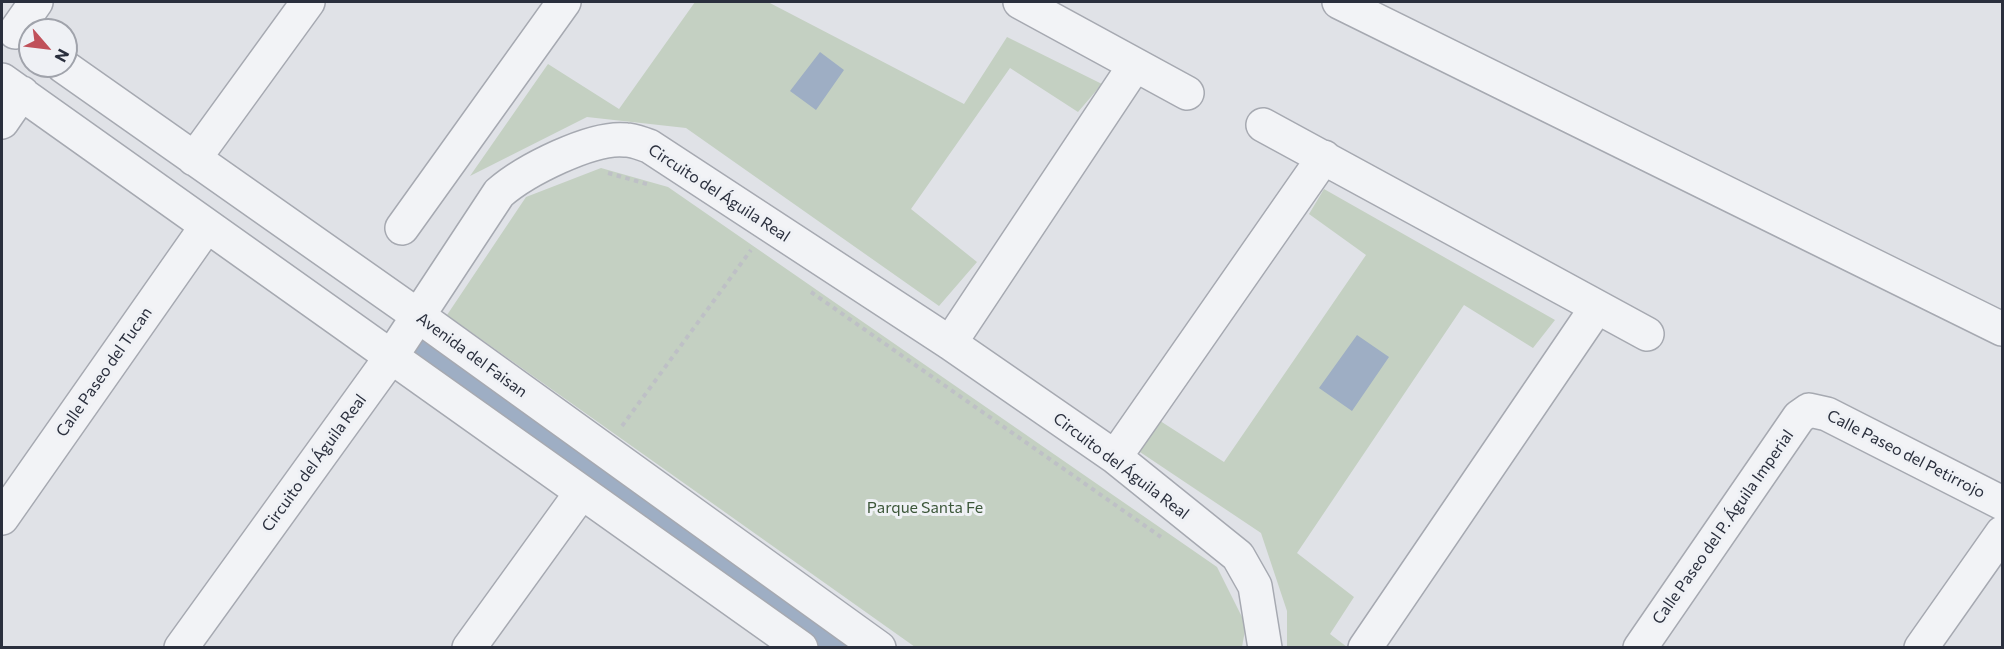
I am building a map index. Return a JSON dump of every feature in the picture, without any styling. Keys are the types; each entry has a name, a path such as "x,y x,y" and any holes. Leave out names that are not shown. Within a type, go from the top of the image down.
{"street":[{"path":"16,32 36,2"},
{"path":"194,159 308,2"},
{"path":"402,228 564,2"},
{"path":"1020,2 1187,93"},
{"path":"1339,2 2002,329"},
{"path":"950,343 1134,65"},
{"name":"Avenida del Faisan","path":"78,77 417,315 879,648"},
{"path":"2,122 12,87 581,493 763,637 801,648"},
{"path":"1263,125 1647,334"},
{"name":"Circuito del Águila Real","path":"181,648 390,357 499,193 516,178 554,158 625,139 649,146 950,343 1115,457 1238,556 1256,586 1265,648"},
{"path":"1115,457 1324,157"},
{"name":"Calle Paseo del Tucan","path":"2,518 206,227"},
{"path":"1365,648 1597,307"},
{"name":"Calle Paseo del Petirrojo","path":"1809,410 1827,414 2002,503"},
{"name":"Calle Paseo del P. Águila Imperial","path":"1640,648 1799,417 1809,410"},
{"path":"469,648 581,493"},
{"path":"1921,648 2002,533"}],"path":[{"path":"603,171 655,187"},
{"path":"742,244 761,257"},
{"path":"616,435 751,250"},
{"path":"810,291 1162,538"}],"green space":[{"path":"695,2 768,2 964,104 1007,37 1102,84 1078,112 1010,68 911,209 977,262 939,306 686,128 587,117 470,176 548,64 619,109"},
{"name":"Parque Santa Fe","path":"601,168 668,187 1217,567 1246,625 1242,647 915,647 447,315 526,197"},
{"path":"1324,189 1555,320 1533,348 1464,305 1297,553 1354,597 1330,634 1347,647 1287,647 1287,611 1261,533 1134,448 1154,417 1224,462 1366,255 1309,214"}],"water":[{"path":"820,52 844,70 816,110 790,91"},
{"path":"1357,335 1389,357 1352,411 1319,388"}],"waterway":[{"path":"421,353 836,648"}]}
